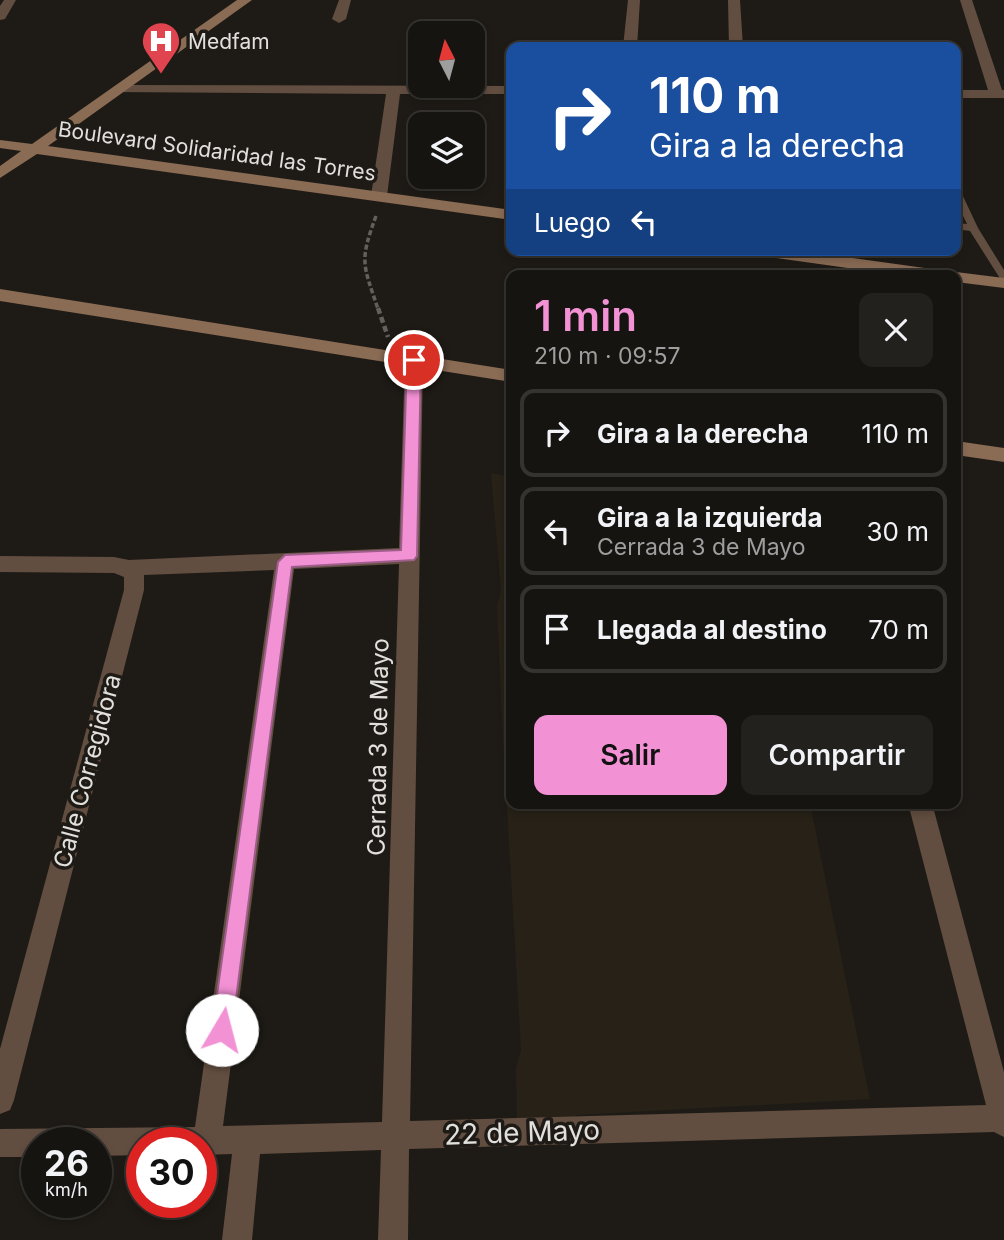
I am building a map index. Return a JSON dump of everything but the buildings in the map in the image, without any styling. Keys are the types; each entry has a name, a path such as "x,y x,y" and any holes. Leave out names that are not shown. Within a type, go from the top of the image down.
{"main road":[{"path":"0,173 246,0"},
{"name":"Boulevard Solidaridad las Torres","path":"0,144 506,214"},
{"path":"825,256 909,270"},
{"path":"961,277 1004,281"},
{"path":"0,295 506,375"},
{"path":"961,450 1004,455"}],"street":[{"path":"0,16 10,0"},
{"path":"340,19 345,0"},
{"path":"630,42 634,0"},
{"path":"734,0 736,42"},
{"path":"961,94 1000,94 966,0"},
{"path":"119,89 506,90"},
{"path":"381,196 394,91"},
{"name":"Cerrada 3 de Mayo","path":"393,1240 414,360"},
{"path":"0,564 81,563 129,568 409,556"},
{"path":"209,1127 285,562"},
{"name":"Calle Corregidora","path":"0,1101 134,590 134,575 129,568"},
{"path":"922,809 1004,1120"},
{"name":"22 de Mayo","path":"217,1140 1004,1120"},
{"path":"237,1240 247,1140"},
{"name":"22 de Mayo","path":"0,1143 21,1143"}],"lane":[{"path":"961,203 1004,281"},
{"path":"961,227 973,228"}],"path":[{"path":"381,196 364,248 364,267 388,334 386,355"}],"shaded area":[{"path":"491,473 506,476 506,791 497,607 501,590"},
{"path":"507,809 811,809 870,1099 576,1115 576,1129 517,1130 516,1068 521,1050"}],"place":[{"name":"Medfam","path":"161,75"}],"route":[{"path":"222,1030 285,562 409,556 414,360"}]}
